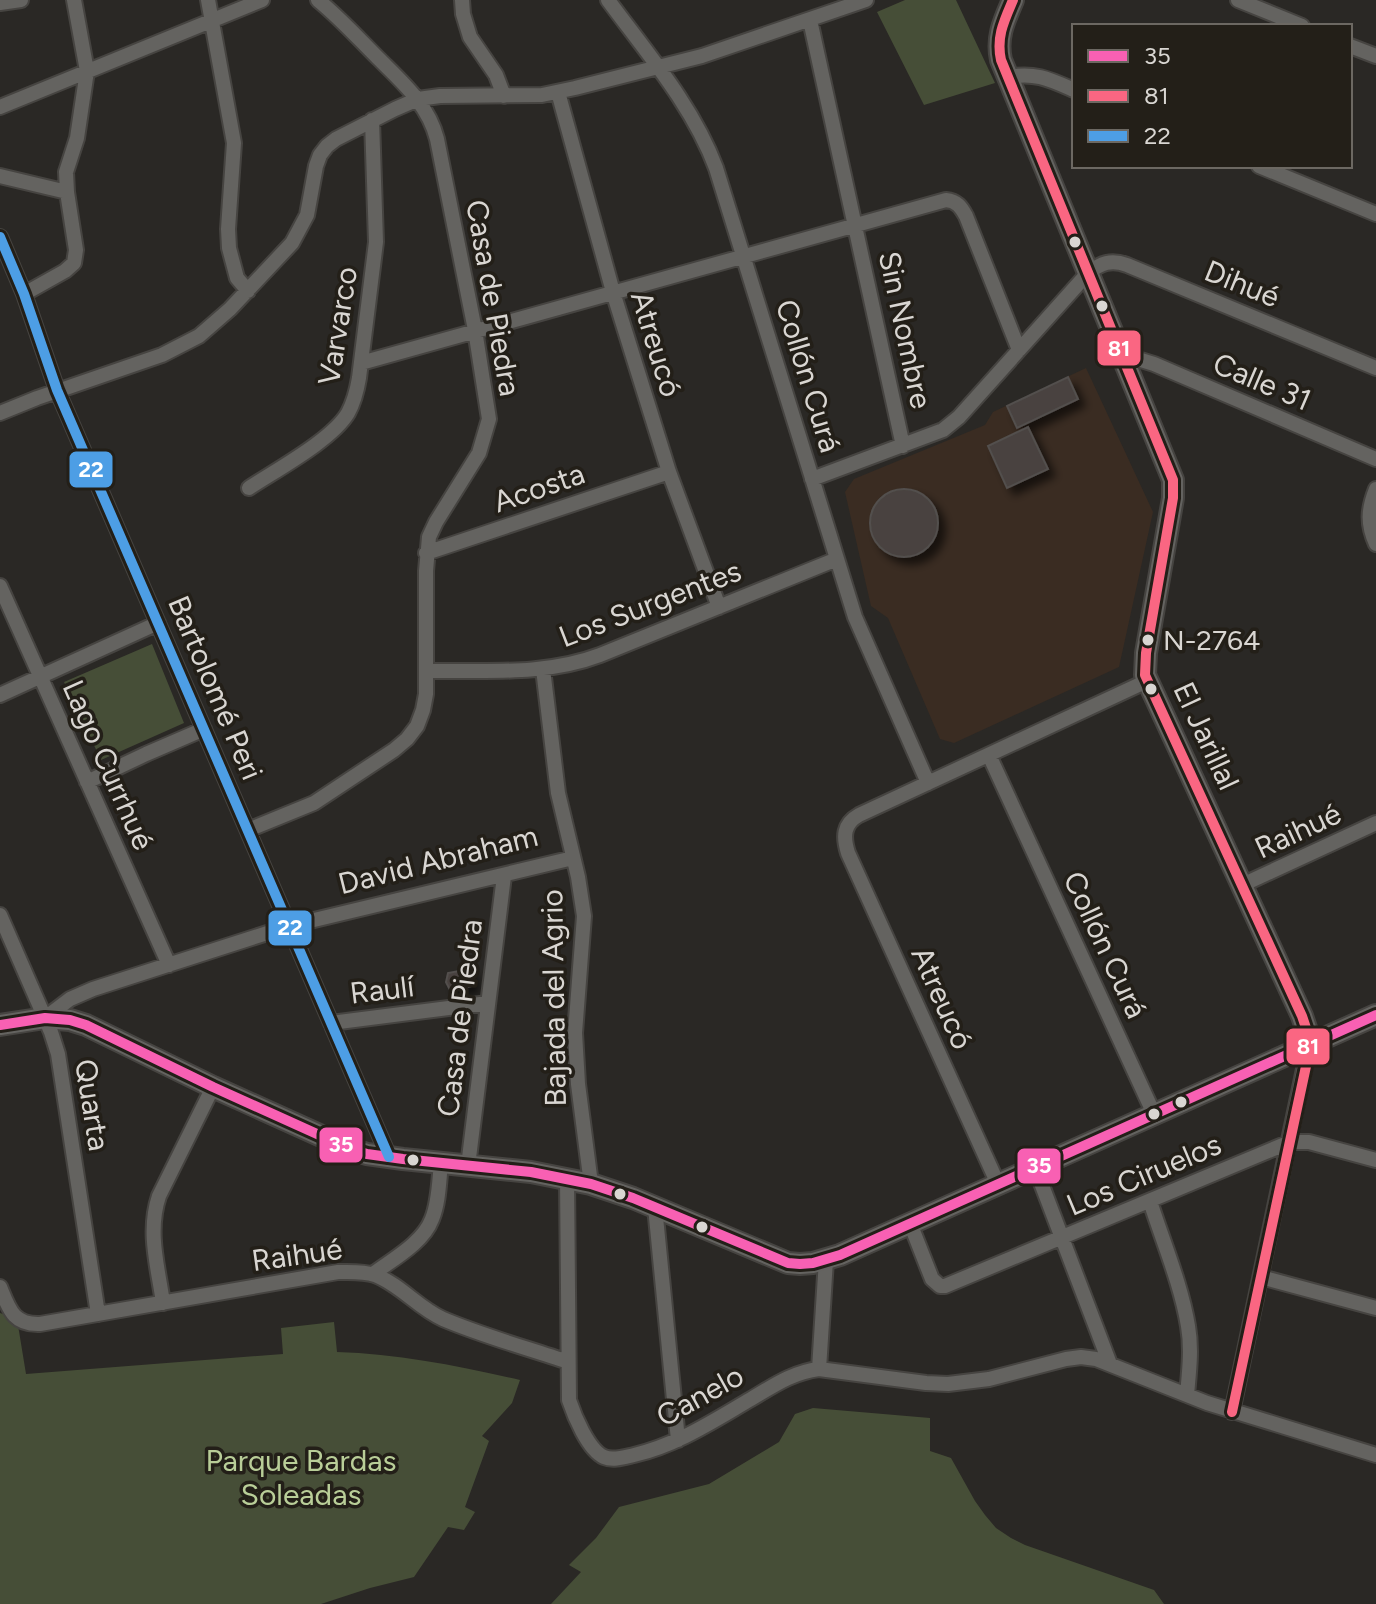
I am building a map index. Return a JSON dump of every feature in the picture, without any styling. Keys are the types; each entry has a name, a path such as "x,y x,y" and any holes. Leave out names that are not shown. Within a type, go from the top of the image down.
{"main road":[{"name":"El Jarillal","path":"1013,0 999,39 1001,60 1168,464 1174,489 1146,653 1147,681 1302,1016 1309,1045"},
{"path":"45,1018 70,1020 100,1031 213,1087 348,1148 389,1157 531,1172 591,1184 655,1207 788,1263 800,1264 826,1260 1374,1017"},
{"name":"David Abraham","path":"0,1025 45,1018"}],"street":[{"path":"0,3 21,0"},
{"path":"24,294 74,263 76,250 66,172 77,138 87,71 74,0"},
{"path":"208,0 234,143 229,248 237,278 248,291"},
{"path":"0,107 262,0"},
{"name":"Casa de Piedra","path":"248,830 314,803 394,750 417,726 423,710 427,671 426,553 429,537 479,453 489,419 475,330 431,119 418,99 339,17 318,0"},
{"path":"462,0 470,37 496,75 504,96"},
{"name":"Collón Curá","path":"608,0 706,140 863,638 928,783"},
{"path":"0,413 57,390 162,355 182,346 217,322 292,243 301,229 320,155 336,139 372,120 418,99 460,95 542,95 658,68 726,49 866,0"},
{"path":"1238,0 1297,24"},
{"name":"Sin Nombre","path":"810,20 903,446"},
{"path":"1352,47 1376,56"},
{"path":"1008,77 1036,75 1072,89"},
{"name":"Atreucó","path":"558,92 613,292 669,472 719,607"},
{"name":"Varvarco","path":"249,488 336,428 355,398 376,242 372,120"},
{"path":"1264,168 1376,214"},
{"path":"0,176 67,192"},
{"name":"Sin Nombre","path":"361,363 946,200 959,205 966,216 1019,350"},
{"name":"Bartolomé Peri","path":"0,237 24,294 57,390 389,1157"},
{"name":"Dihué","path":"1088,273 1109,261 1121,263 1376,368"},
{"path":"812,479 933,435 951,424 1088,273"},
{"name":"Calle 31","path":"1125,360 1154,364 1376,459"},
{"name":"Acosta","path":"426,553 669,472"},
{"path":"1376,489 1368,518 1376,544"},
{"name":"Los Surgentes","path":"427,671 543,669 583,661 837,559"},
{"name":"Lago Currhué","path":"0,586 169,965"},
{"path":"0,695 158,623"},
{"name":"Bajada del Agrio","path":"543,669 558,793 584,916 575,1033 591,1184"},
{"path":"928,783 1147,681"},
{"path":"87,782 204,729"},
{"name":"Collón Curá","path":"989,755 1154,1114"},
{"name":"Atreucó","path":"928,783 853,818 844,831 844,838 848,853 998,1184"},
{"name":"Raihué","path":"1242,885 1376,823"},
{"name":"David Abraham","path":"45,1018 81,994 289,926 573,858"},
{"name":"Casa de Piedra","path":"468,1166 504,876"},
{"name":"Quarta","path":"0,915 45,1018 60,1063 98,1314"},
{"name":"Raulí","path":"331,1023 488,1003"},
{"name":"El Jarillal","path":"1232,1412 1309,1045"},
{"path":"163,1303 153,1235 155,1209 213,1087"},
{"path":"1290,1142 1309,1142 1376,1160"},
{"name":"Los Ciruelos","path":"910,1223 929,1273 936,1283 945,1286 1290,1142"},
{"path":"373,1274 429,1226 436,1207 441,1163"},
{"path":"1035,1167 1110,1364"},
{"path":"567,1178 568,1362"},
{"path":"1150,1201 1189,1328 1187,1395"},
{"path":"655,1207 678,1440"},
{"path":"826,1260 819,1369 948,1384 989,1379 1066,1359 1096,1359 1232,1412 1376,1455"},
{"name":"Raihué","path":"0,1287 17,1319 40,1324 338,1272 373,1274 447,1321 568,1362"},
{"path":"1261,1277 1376,1308"},
{"name":"Canelo","path":"568,1362 572,1410 591,1446 603,1457 619,1458 653,1451 678,1440 788,1378 819,1369"}],"shaded area":[{"path":"1086,368 1153,512 1119,667 954,743 940,739 888,618 871,606 845,492 854,479 985,425 993,412"}],"green space":[{"path":"905,0 956,0 995,83 924,105 877,12"},
{"path":"152,644 184,723 101,760 64,682"},
{"name":"Parque Bardas Soleadas","path":"0,1313 17,1319 26,1374 283,1354 281,1328 334,1322 337,1352 429,1362 520,1380 512,1403 482,1436 489,1441 465,1507 475,1512 464,1530 448,1527 414,1577 321,1604 0,1604"},
{"path":"813,1408 930,1418 930,1451 951,1458 975,1501 996,1528 1025,1545 1154,1590 1164,1604 551,1604 581,1572 569,1565 596,1538 619,1507 709,1484 779,1442 795,1414"}],"building":[{"path":"1068,377 1078,399 1017,428 1007,406"},
{"path":"1028,427 1048,469 1007,488 988,446"},
{"path":"911,489 932,504 938,523 936,536 928,547 911,557 897,557 880,547 872,536 870,516 880,499 891,491"},
{"path":"470,969 472,986 450,990 446,982 448,973"}],"transit line":[{"name":"81","path":"1013,0 1000,36 1001,60 1173,480 1173,498 1146,653 1145,675 1308,1034 1308,1057 1232,1412"},
{"name":"22","path":"0,237 24,294 57,390 389,1157"},
{"name":"35","path":"0,1025 45,1018 70,1020 348,1148 367,1154 531,1172 591,1184 633,1198 788,1263 800,1264 840,1255 1376,1015"}],"place":[{"name":"N-2764","path":"1148,640"}]}
